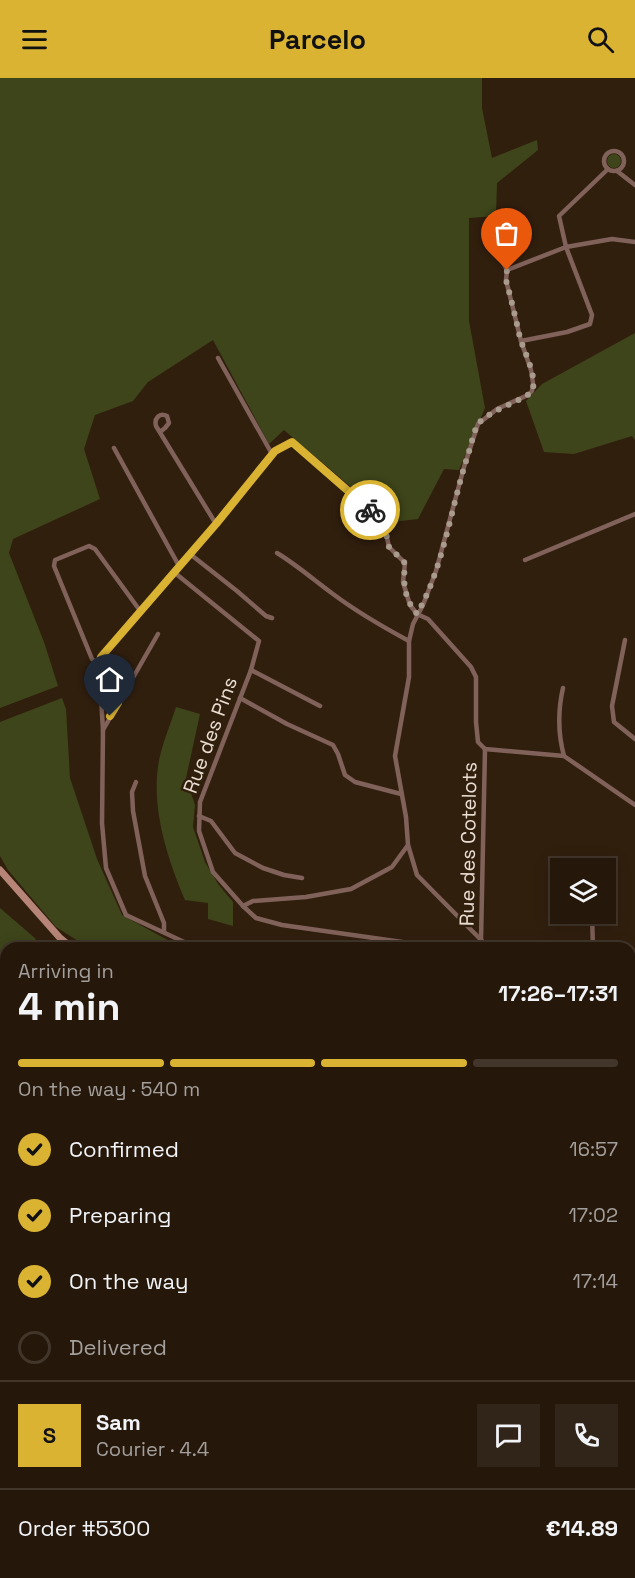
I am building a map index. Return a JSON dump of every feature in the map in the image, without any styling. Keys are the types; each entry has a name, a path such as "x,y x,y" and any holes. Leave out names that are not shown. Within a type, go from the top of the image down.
{"main road":[{"path":"0,870 64,942"}],"street":[{"path":"617,171 622,167 621,156 616,152 608,153 604,158 604,164 608,169 617,171 635,185"},
{"path":"521,341 567,332 590,324 592,315 566,247 559,216 608,169"},
{"path":"481,940 417,875 408,845 406,818 395,756 409,677 409,641 413,624 436,571 478,424 497,409 532,391 531,370 521,341 506,280 507,270 502,261 501,219"},
{"path":"507,270 566,247 612,240 635,242"},
{"path":"218,358 272,454"},
{"path":"160,432 216,524"},
{"path":"185,942 126,915 106,868 102,823 103,730 99,664 101,657 175,573 272,454 292,442 378,516 384,524 389,547 405,563 403,582 410,604 417,614"},
{"path":"114,448 179,566"},
{"path":"525,560 635,514"},
{"path":"99,664 92,660 54,566 55,560 89,546 95,549 141,612"},
{"path":"277,553 335,596 382,627 409,641"},
{"path":"190,554 266,616 272,618"},
{"name":"Rue des Pins","path":"175,573 260,641 200,802 199,831 213,872 256,918 282,925 402,942"},
{"name":"Rue des Cotelots","path":"417,614 428,619 471,667 476,677 478,742 485,749 481,940"},
{"path":"103,730 158,634"},
{"path":"625,640 612,706 614,722 635,739"},
{"path":"250,670 320,706"},
{"path":"563,688 559,705 561,747 564,756"},
{"path":"101,695 118,703"},
{"path":"240,698 287,724 333,745 345,775 355,782 401,794"},
{"path":"485,749 564,756 635,805"},
{"path":"136,782 132,792 133,811 145,876 164,923 164,932"},
{"path":"199,816 211,821 235,854 284,876 302,878"},
{"path":"243,906 253,901 306,897 351,889 392,867 408,845"},
{"path":"592,924 593,942"}],"green space":[{"path":"0,78 482,78 482,108 492,158 537,140 538,150 497,183 496,216 469,218 469,321 485,408 459,470 444,469 418,519 392,522 284,430 269,444 213,340 148,382 133,401 95,415 84,449 100,499 13,539 9,553 44,642 58,686 0,708"},
{"path":"611,154 617,154 621,161 617,168 611,168 607,164 607,158"},
{"path":"635,333 635,440 632,436 574,454 544,452 526,401 542,384"},
{"path":"62,698 66,709 70,778 97,859 122,915 171,942 80,942 56,927 8,870 0,856 0,722"},
{"path":"176,707 200,714 186,778 195,805 193,827 205,862 218,884 233,902 233,926 208,919 208,903 185,900 166,848 158,811 157,774 160,756"},
{"path":"0,908 36,939 33,942 0,942"}],"way so far":[{"path":"370,510 384,524 389,547 405,563 403,582 410,604 417,614 423,605 436,571 478,424 497,409 532,391 531,370 521,341 506,280 507,270"}],"route":[{"path":"110,716 118,703 101,695 98,669 101,657 216,524 275,451 292,442 370,510"}]}
